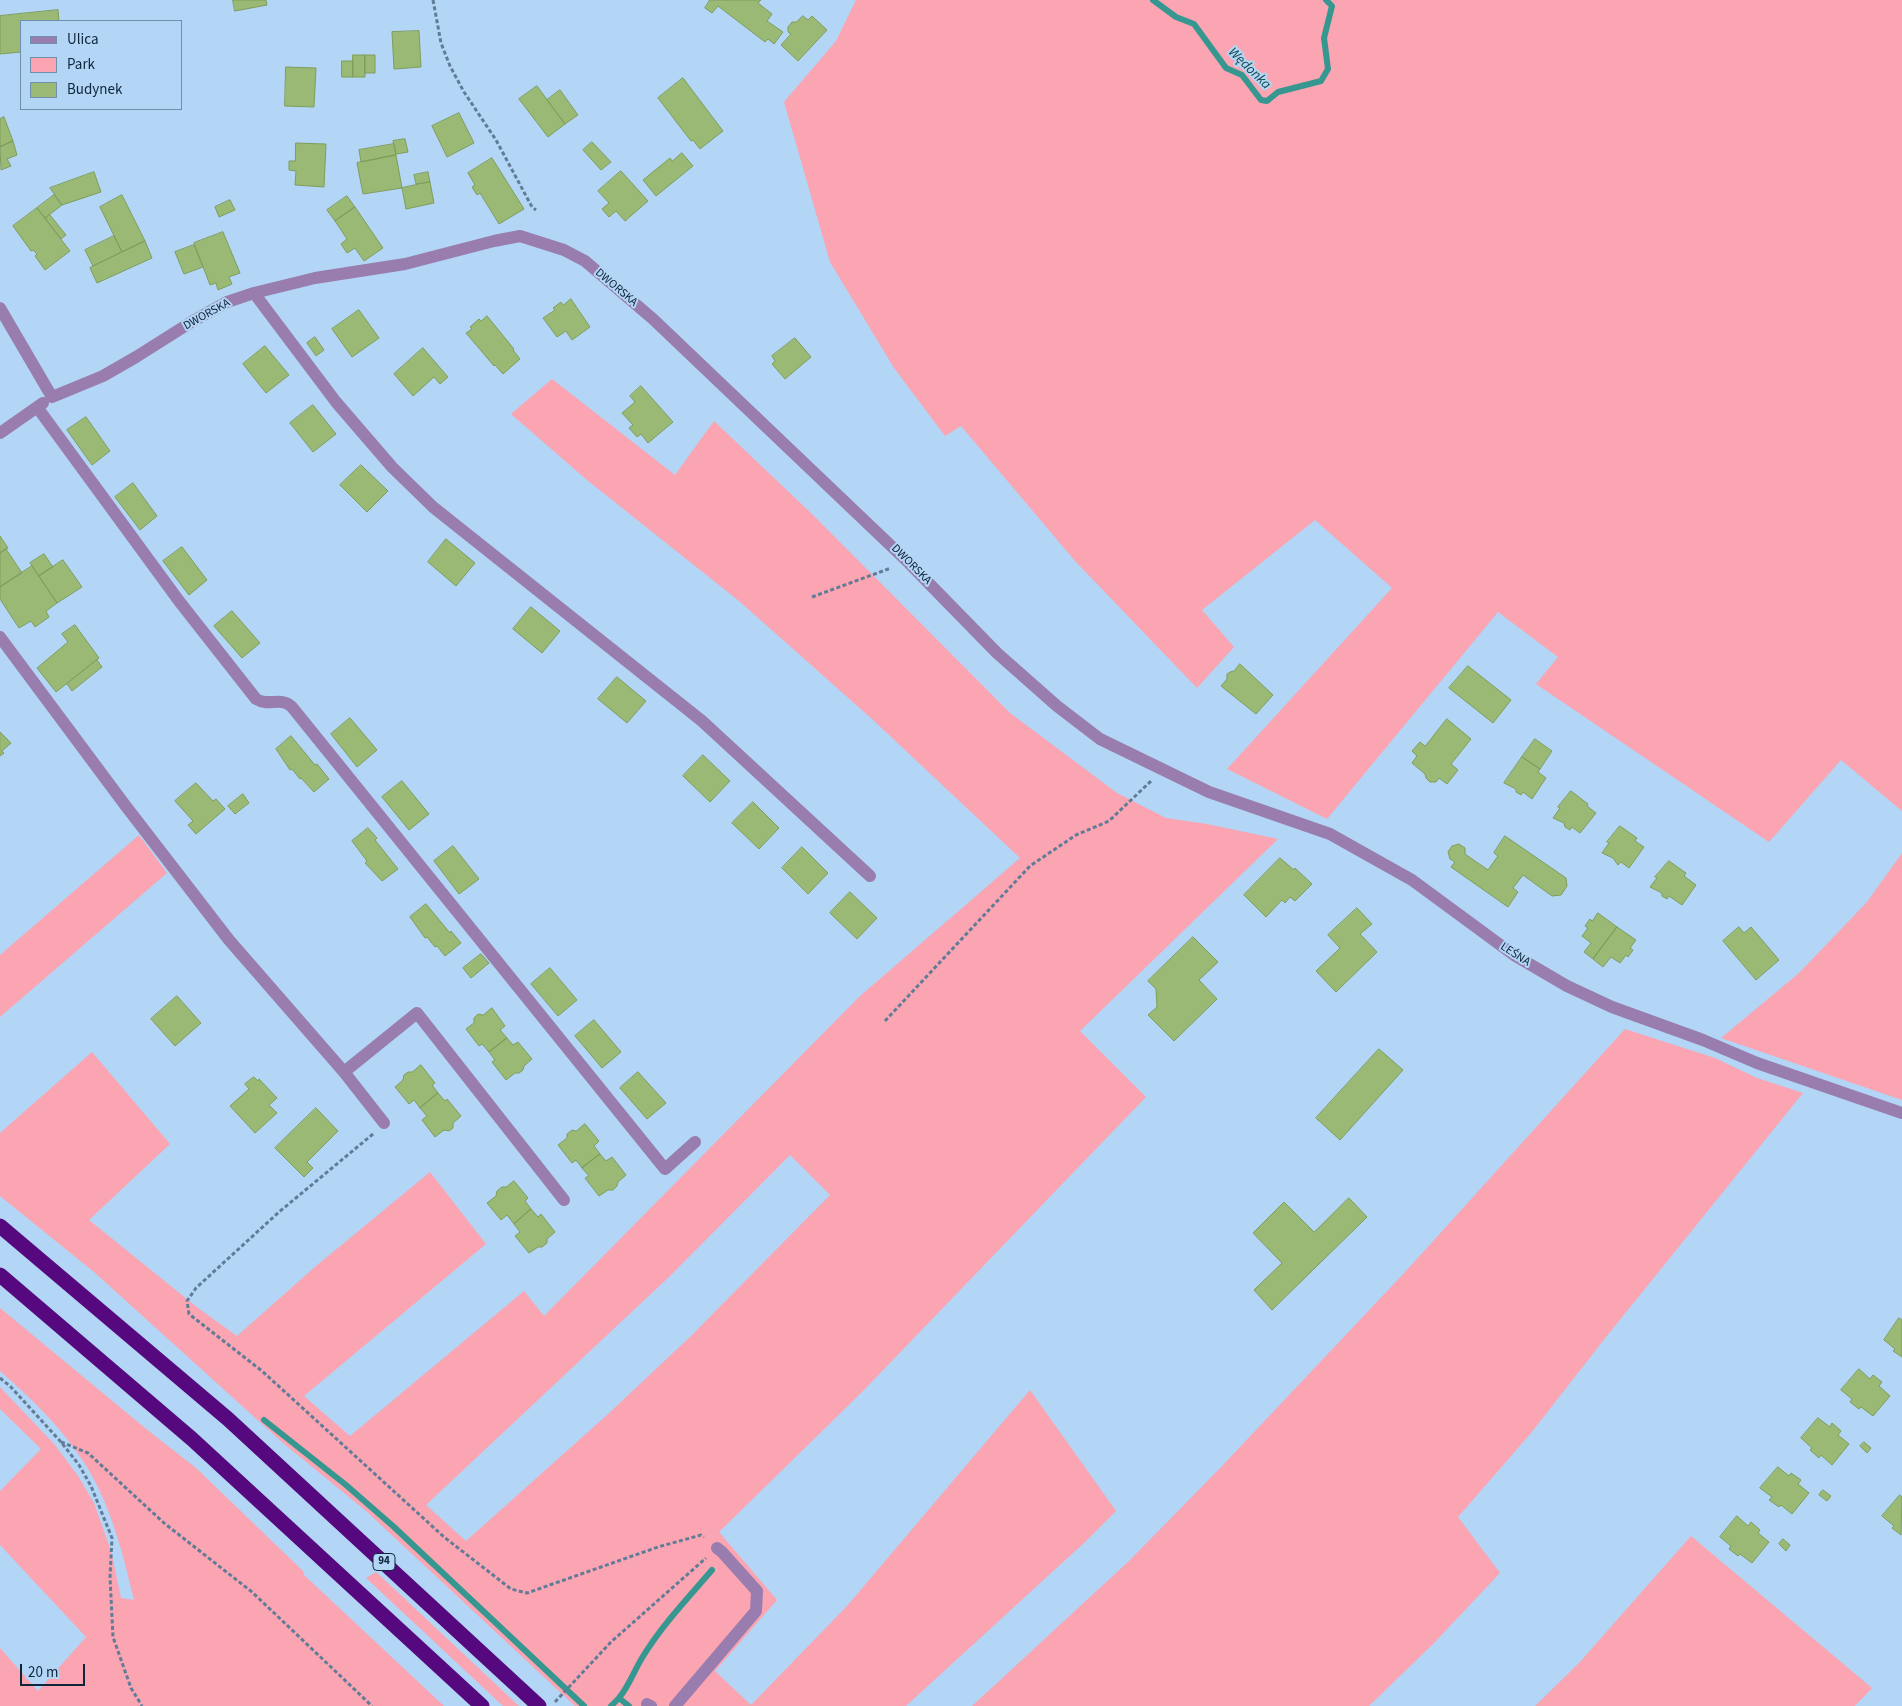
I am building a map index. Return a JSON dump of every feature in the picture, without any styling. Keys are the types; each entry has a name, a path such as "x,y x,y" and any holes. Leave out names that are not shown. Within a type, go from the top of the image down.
{"highway":[{"name":"94","path":"0,1226 228,1419 540,1706"},
{"path":"0,1275 192,1439 482,1706"}],"street":[{"name":"DWORSKA","path":"0,433 52,397 103,376 227,302 254,293 315,278 405,264 494,240 520,236 564,250 585,261 653,319 908,562 997,653 1056,706 1100,739 1146,762"},
{"path":"254,293 336,402 392,467 433,507 702,720 870,876"},
{"path":"0,308 52,397"},
{"path":"37,407 179,601 256,699 267,703 287,702 292,707 665,1168 695,1142"},
{"path":"0,637 125,805 229,940 344,1072 384,1123"},
{"name":"LEŚNA","path":"1146,762 1209,792 1330,834 1412,880 1514,955 1566,986 1612,1007 1703,1040 1757,1063 1902,1114"},
{"path":"344,1072 417,1013 564,1200"},
{"path":"674,1706 756,1611 757,1591 717,1548"}],"path":[{"path":"433,0 441,44 450,66 464,92 496,140 532,207 536,210"},
{"path":"812,597 908,562"},
{"path":"884,1021 1030,866 1076,835 1109,821 1162,770"},
{"path":"384,1123 370,1138 280,1212 196,1288 187,1301 189,1314 262,1371 444,1537 511,1589 527,1593 658,1547 701,1535 717,1548 611,1642 551,1706"},
{"path":"0,1378 10,1386 61,1442 79,1464 92,1486 112,1538 110,1577 113,1637 131,1688 142,1706"},
{"path":"61,1442 88,1452 164,1523 252,1592 372,1706"}],"green space":[{"path":"856,0 1902,0 1902,811 1841,760 1769,842 1536,684 1558,657 1498,612 1327,819 1227,769 1392,588 1315,520 1202,610 1234,647 1197,688 1075,561 961,426 945,436 894,368 830,262 784,102 836,41"},
{"path":"552,379 675,475 714,421 813,515 1010,713 1117,793 1166,818 1207,824 1278,839 1080,1031 1146,1097 862,1392 719,1532 777,1600 715,1671 751,1705 847,1606 1030,1390 1116,1511 1085,1542 906,1706 575,1706 366,1511 283,1443 94,1272 0,1196 0,1133 92,1052 170,1144 89,1220 198,1308 237,1336 316,1266 430,1172 486,1244 304,1396 350,1436 524,1291 544,1316 860,996 1020,858 872,719 739,601 587,480 511,414","holes":["790,1155 830,1195 691,1336 607,1415 466,1541 426,1505 670,1276"]},
{"path":"139,835 167,873 0,1017 0,955"},
{"path":"1902,853 1902,1100 1721,1038 1799,973 1867,902"},
{"path":"1625,1029 1715,1058 1757,1078 1803,1093 1531,1433 1458,1517 1500,1573 1433,1644 1369,1706 972,1706 1129,1561 1223,1465 1406,1271"},
{"path":"0,1308 196,1468 303,1571 304,1575 444,1706 0,1706 0,1648 38,1691 86,1637 0,1545 0,1491 41,1449 0,1409 0,1387 55,1445 78,1476 94,1503 111,1551 121,1598 134,1600 121,1548 109,1513 85,1464 46,1414 0,1371"},
{"path":"1691,1536 1872,1688 1855,1706 1535,1706 1579,1663"},
{"path":"376,1572 519,1706 503,1706 366,1578"}],"building":[{"path":"233,0 266,0 267,5 235,11"},
{"path":"710,0 761,0 758,3 772,14 767,21 783,32 774,44 768,39 765,42 718,6 712,13 705,8"},
{"path":"58,10 59,20 20,20 20,52 0,54 0,16"},
{"path":"803,16 808,20 812,16 827,30 798,61 781,45 791,34 788,32 788,27 792,22 796,22"},
{"path":"419,31 421,67 394,69 392,32"},
{"path":"353,55 365,55 365,77 353,77"},
{"path":"365,55 375,55 375,73 365,73"},
{"path":"342,61 353,61 353,77 342,77"},
{"path":"286,67 316,68 314,107 285,106"},
{"path":"683,78 723,131 700,149 693,140 691,141 658,98"},
{"path":"537,86 565,124 548,137 519,99"},
{"path":"560,90 578,115 565,124 547,100"},
{"path":"459,113 474,143 447,157 432,126"},
{"path":"4,117 13,141 0,147 0,119"},
{"path":"405,139 408,152 396,154 393,141"},
{"path":"13,141 17,155 7,159 11,166 1,170 0,147"},
{"path":"592,142 611,162 601,170 583,150"},
{"path":"296,143 326,144 324,187 295,185 296,171 289,170 289,161 295,161"},
{"path":"394,144 396,155 361,162 359,150"},
{"path":"682,153 693,166 656,196 643,180 670,158 672,161"},
{"path":"396,155 402,188 363,194 357,163"},
{"path":"492,158 524,209 499,224 480,193 477,195 472,187 475,185 468,173"},
{"path":"621,171 648,201 625,221 616,211 609,217 602,209 609,203 598,191"},
{"path":"94,172 101,192 62,205 50,188"},
{"path":"428,172 430,182 416,184 414,175"},
{"path":"430,182 434,203 406,209 402,188"},
{"path":"54,195 62,205 45,218 37,208"},
{"path":"122,195 145,241 122,252 100,207"},
{"path":"347,196 355,207 335,221 327,210"},
{"path":"230,200 235,210 219,217 215,207"},
{"path":"355,207 383,248 364,261 355,248 347,253 341,244 347,239 335,221"},
{"path":"37,208 70,251 45,270 35,256 37,254 33,250 31,251 13,226"},
{"path":"50,215 66,235 61,239 45,218"},
{"path":"223,232 240,273 229,277 232,284 218,290 216,283 210,285 194,243"},
{"path":"114,236 122,252 93,266 85,250"},
{"path":"145,241 152,258 97,283 90,268"},
{"path":"194,245 203,267 184,274 175,252"},
{"path":"571,299 590,327 572,340 566,331 557,337 543,318 555,310 553,308 561,302 563,305"},
{"path":"359,310 379,338 352,357 332,329"},
{"path":"487,316 520,359 503,374 466,333 472,329 470,327 479,319 481,321"},
{"path":"315,337 324,350 316,356 307,343"},
{"path":"795,338 811,357 785,379 772,364 775,361 772,356"},
{"path":"265,346 289,375 266,393 243,364"},
{"path":"423,348 448,377 440,384 434,377 413,396 394,374"},
{"path":"641,386 673,422 648,443 641,434 637,437 629,428 633,425 622,413 635,402 630,396"},
{"path":"313,405 336,434 313,452 290,423"},
{"path":"86,417 110,451 92,465 67,430"},
{"path":"361,465 388,491 367,512 340,485"},
{"path":"133,483 157,516 140,530 115,497"},
{"path":"0,536 8,548 0,553"},
{"path":"446,539 475,563 456,586 428,562"},
{"path":"182,547 207,580 189,595 163,561"},
{"path":"6,549 22,573 0,587 0,553"},
{"path":"44,554 53,567 39,576 30,563"},
{"path":"63,560 82,587 57,603 39,576"},
{"path":"32,566 57,603 46,611 49,617 35,627 31,621 19,628 0,599 0,587"},
{"path":"531,607 560,631 542,653 513,629"},
{"path":"232,611 260,643 242,658 214,626"},
{"path":"75,625 99,658 56,692 37,668 68,642 62,634"},
{"path":"97,660 102,667 72,691 67,684"},
{"path":"1240,664 1273,695 1256,714 1221,686 1227,679 1227,674 1234,671"},
{"path":"1468,666 1511,700 1493,723 1449,688"},
{"path":"617,677 646,701 627,723 598,699"},
{"path":"350,718 377,750 357,767 331,734"},
{"path":"1447,719 1471,739 1451,764 1458,770 1447,784 1439,778 1436,782 1430,782 1425,774 1412,763 1417,756 1412,751 1420,742 1425,746"},
{"path":"0,732 11,743 2,751 4,753 0,756"},
{"path":"291,736 329,779 314,792 292,769 290,770 276,749"},
{"path":"1535,739 1552,751 1540,769 1522,757"},
{"path":"703,755 730,781 710,802 683,776"},
{"path":"1522,757 1540,769 1538,772 1546,778 1532,799 1523,792 1521,795 1516,792 1516,789 1504,783"},
{"path":"402,781 429,814 409,830 382,797"},
{"path":"196,783 213,801 216,799 225,809 196,834 188,825 193,821 175,801"},
{"path":"1571,791 1596,813 1580,833 1572,827 1570,830 1565,827 1564,823 1553,818 1560,808 1558,807"},
{"path":"243,794 249,803 235,814 228,806"},
{"path":"753,802 779,828 759,849 732,823"},
{"path":"1620,826 1637,838 1635,841 1644,847 1629,868 1621,862 1618,865 1613,858 1602,853 1609,843 1607,842"},
{"path":"368,828 398,869 382,881 365,863 367,861 352,841"},
{"path":"1505,836 1566,878 1567,886 1561,895 1552,896 1523,875 1513,888 1518,892 1508,907 1451,867 1455,862 1450,859 1448,852 1452,846 1459,844 1465,848 1465,854 1488,870 1498,856 1494,853"},
{"path":"453,846 479,879 459,894 434,861"},
{"path":"802,847 828,873 808,894 782,868"},
{"path":"1280,858 1294,870 1295,868 1312,884 1295,901 1290,897 1285,903 1282,900 1266,917 1244,895"},
{"path":"1669,861 1686,873 1684,876 1696,885 1682,905 1669,896 1667,899 1662,896 1662,893 1650,887 1657,878 1655,877"},
{"path":"850,892 877,918 857,939 830,913"},
{"path":"426,904 450,933 451,931 461,943 445,956 427,937 425,938 410,917"},
{"path":"1357,908 1372,924 1360,934 1377,952 1336,992 1316,971 1340,948 1328,935"},
{"path":"1598,913 1617,927 1593,959 1584,952 1591,943 1582,936 1588,928 1585,926"},
{"path":"1617,927 1636,940 1630,948 1633,950 1620,963 1611,957 1603,967 1593,959"},
{"path":"1739,927 1744,933 1751,927 1779,960 1756,980 1723,941"},
{"path":"1193,937 1218,962 1199,980 1217,999 1174,1041 1148,1015 1157,1007 1156,989 1148,981"},
{"path":"481,954 489,963 471,978 463,968"},
{"path":"550,968 577,1000 558,1016 531,984"},
{"path":"177,996 201,1023 175,1046 151,1019"},
{"path":"492,1008 505,1026 500,1030 507,1038 489,1052 482,1044 479,1046 466,1029 474,1023 474,1018 478,1014 483,1015"},
{"path":"594,1020 621,1052 602,1068 575,1036"},
{"path":"507,1038 513,1045 518,1042 532,1059 524,1066 523,1070 506,1080 492,1062 495,1060 489,1052"},
{"path":"1379,1049 1403,1070 1340,1140 1316,1118"},
{"path":"421,1065 435,1083 432,1085 438,1093 420,1108 414,1100 409,1104 395,1087 403,1080 404,1075"},
{"path":"638,1072 666,1103 647,1119 620,1088"},
{"path":"254,1077 258,1081 259,1079 277,1098 269,1105 277,1113 255,1133 230,1106 249,1089 245,1084"},
{"path":"438,1093 445,1101 447,1099 461,1116 453,1123 453,1128 449,1131 444,1130 435,1137 422,1120 427,1116 420,1108"},
{"path":"316,1108 338,1131 307,1162 313,1168 304,1177 275,1148"},
{"path":"585,1124 599,1141 594,1146 600,1154 582,1168 576,1160 572,1163 558,1145 567,1138 567,1134 572,1130 576,1131"},
{"path":"600,1154 606,1161 612,1157 626,1175 613,1190 608,1190 599,1196 585,1178 589,1176 582,1168"},
{"path":"514,1181 528,1198 525,1201 531,1209 514,1224 507,1215 501,1220 487,1203 496,1196 497,1191"},
{"path":"1349,1198 1367,1217 1272,1310 1254,1290 1282,1263 1253,1233 1284,1202 1314,1232"},
{"path":"531,1209 538,1217 541,1214 555,1232 547,1239 547,1243 529,1253 515,1236 520,1232 514,1224"},
{"path":"1899,1318 1902,1320 1902,1357 1893,1351 1895,1349 1884,1340"},
{"path":"1859,1369 1870,1379 1873,1375 1882,1382 1879,1386 1890,1396 1873,1416 1850,1402 1852,1399 1841,1390"},
{"path":"1818,1418 1830,1427 1832,1423 1841,1431 1838,1435 1849,1444 1832,1465 1821,1455 1819,1458 1801,1438"},
{"path":"1864,1442 1871,1448 1867,1453 1860,1446"},
{"path":"1778,1467 1789,1476 1791,1473 1801,1480 1798,1484 1809,1493 1792,1514 1781,1505 1779,1507 1769,1500 1772,1497 1760,1488"},
{"path":"1823,1490 1831,1496 1827,1501 1819,1495"},
{"path":"1900,1495 1902,1497 1901,1535 1882,1516"},
{"path":"1737,1516 1748,1526 1751,1522 1760,1530 1758,1533 1769,1542 1752,1563 1729,1549 1731,1546 1720,1537"},
{"path":"1783,1539 1790,1545 1786,1551 1779,1544"}],"waterway":[{"name":"Wędonka","path":"1153,0 1176,17 1194,24 1226,68 1242,75 1261,100 1267,101 1278,92 1321,81 1328,69 1324,38 1332,6 1326,0"},
{"path":"264,1420 346,1485 394,1527 584,1706"},
{"path":"619,1698 658,1635 675,1612 712,1570"},
{"path":"611,1706 619,1698 629,1706"}]}
